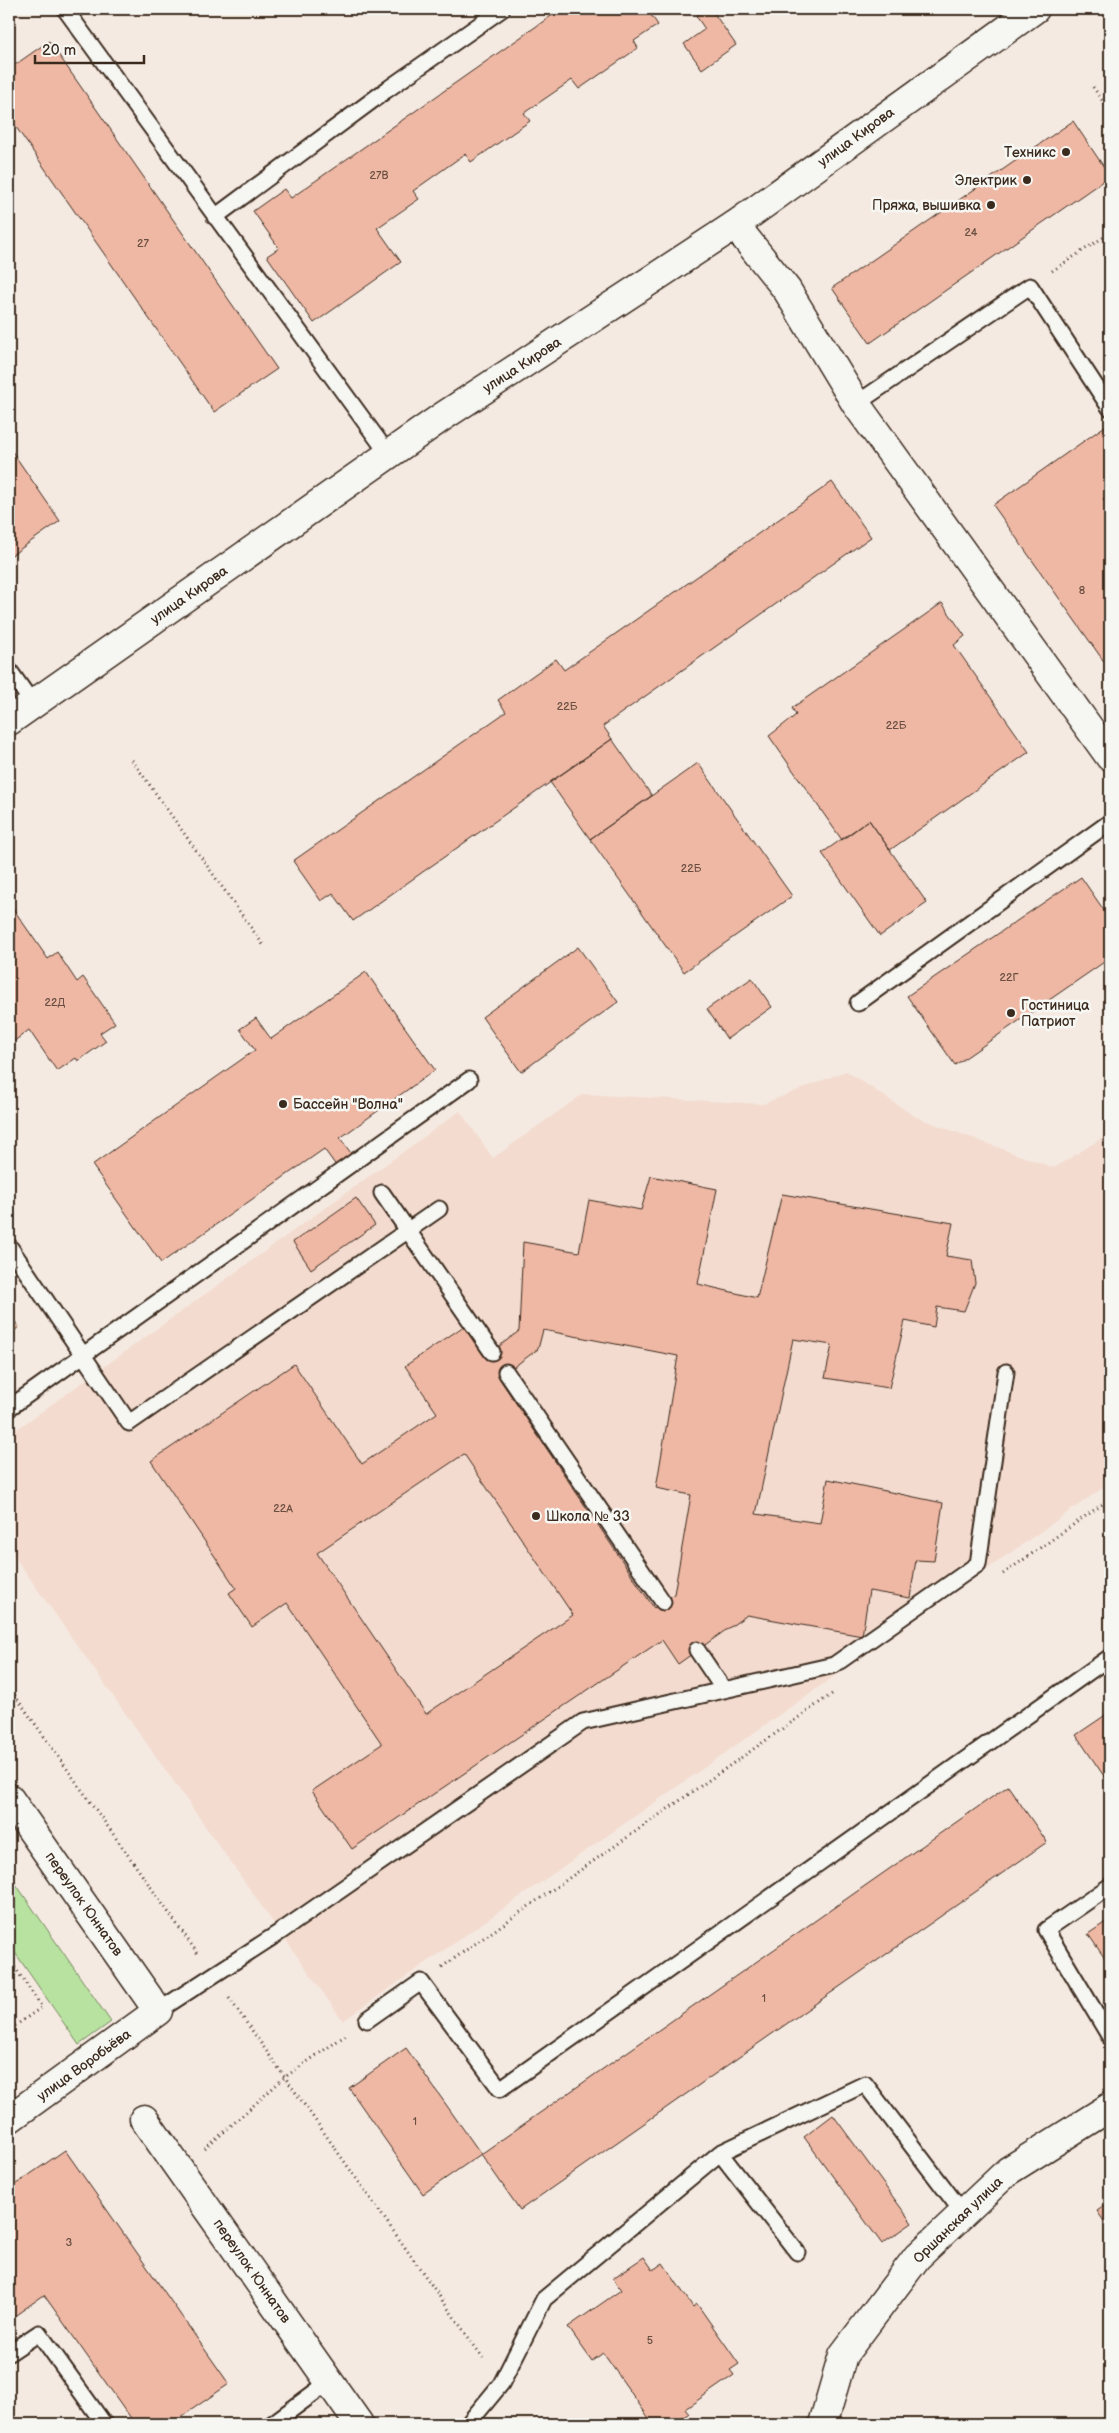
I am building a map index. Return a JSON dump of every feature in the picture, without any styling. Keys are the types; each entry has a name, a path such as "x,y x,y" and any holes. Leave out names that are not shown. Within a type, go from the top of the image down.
{"street":[{"name":"улица Кирова","path":"9,721 442,416 734,225 1035,9"},
{"path":"734,225 787,290 856,404 1110,757"},
{"name":"переулок Юннатов","path":"9,1798 158,2011"},
{"name":"улица Воробьёва","path":"9,2119 158,2011"},
{"name":"Оршанская улица","path":"823,2424 843,2355 917,2257 1008,2172 1110,2108"},
{"name":"переулок Юннатов","path":"144,2119 359,2424"}],"lane":[{"path":"65,9 389,455"},
{"path":"215,217 385,90 502,9"},
{"path":"856,404 1030,286 1110,408"},
{"path":"9,670 32,704"},
{"path":"858,1003 1110,822"},
{"path":"9,1408 469,1080"},
{"path":"382,1194 492,1352"},
{"path":"9,1246 129,1423 439,1208"},
{"path":"506,1372 663,1602"},
{"path":"158,2011 280,1932 583,1722 834,1665 978,1564 1006,1372"},
{"path":"697,1650 724,1690"},
{"path":"367,2020 421,1982 500,2089 1110,1657"},
{"path":"1110,1886 1046,1930 1110,2037"},
{"path":"468,2424 501,2384 544,2299 720,2153 865,2084 963,2213"},
{"path":"720,2153 797,2252"},
{"path":"9,2353 38,2333 104,2424"},
{"path":"272,2424 330,2382"}],"path":[{"path":"1093,87 1110,112"},
{"path":"1030,286 1110,233"},
{"path":"132,760 264,946"},
{"path":"997,1579 1110,1499"},
{"path":"9,1687 501,2384"},
{"path":"421,1982 835,1692"},
{"path":"9,1959 42,2006 9,2030"},
{"path":"181,2171 285,2077 367,2020"}],"shaded area":[{"name":"Школа № 33","path":"846,1071 916,1117 1054,1168 1110,1133 1110,1483 343,2021 9,1549 9,1435 460,1111 493,1158 583,1094 763,1104"}],"green space":[{"path":"9,1874 111,2022 79,2045 9,1944"}],"building":[{"path":"561,9 647,9 658,25 634,41 638,48 579,89 572,80 524,113 530,121 471,162 465,154 413,191 419,199 377,228 401,262 314,323 267,256 279,248 253,211 284,189 291,198"},
{"path":"706,9 711,9 736,45 702,69 684,44 705,29 696,16"},
{"path":"49,41 277,369 214,412 9,117 9,69"},
{"path":"1073,121 1110,176 870,343 832,288"},
{"path":"1108,424 1110,428 1110,493 1103,499 1110,510 1110,670 993,505"},
{"path":"9,447 60,521 9,557"},
{"path":"832,482 871,537 603,726 612,739 353,921 333,893 321,901 293,861 506,712 498,700 556,659 564,670"},
{"path":"942,603 965,636 954,645 1029,752 890,850 869,820 842,840 769,736 796,715 792,708"},
{"path":"612,739 652,796 590,839 550,782"},
{"path":"698,763 792,896 684,972 590,839"},
{"path":"869,820 927,903 880,936 822,853"},
{"path":"1081,877 1110,919 1110,958 955,1065 907,996"},
{"path":"14,910 48,959 57,952 77,982 83,977 115,1023 100,1033 106,1041 78,1061 76,1058 57,1071 29,1030 9,1045 9,913"},
{"path":"578,947 618,1002 521,1072 482,1017"},
{"name":"Бассейн \"Волна\"","path":"366,972 435,1070 340,1138 353,1156 337,1167 324,1149 161,1263 92,1165 255,1050 240,1029 256,1018 271,1039"},
{"path":"752,978 772,1007 727,1039 707,1009"},
{"path":"651,1176 717,1189 698,1284 757,1298 782,1194 953,1223 946,1256 972,1260 975,1283 964,1311 937,1307 934,1327 905,1321 889,1388 825,1378 832,1345 793,1339 756,1514 820,1523 828,1479 943,1503 934,1561 916,1560 910,1598 869,1591 862,1636 747,1615 678,1664 662,1640 352,1849 312,1791 382,1744 287,1603 252,1627 229,1593 236,1588 151,1461 294,1364 362,1464 437,1413 405,1366 464,1326 485,1357 519,1331 523,1242 579,1252 589,1200 641,1210","holes":["543,1330 678,1356 656,1488 691,1495 674,1594 654,1608 499,1378 538,1349","464,1454 573,1615 426,1714 317,1553"]},
{"path":"356,1198 375,1225 311,1269 293,1242"},
{"path":"9,1313 19,1327 9,1335"},
{"path":"1110,1712 1110,1785 1076,1735"},
{"path":"1008,1786 1047,1842 520,2210 481,2154"},
{"path":"1110,1919 1110,1966 1088,1934"},
{"path":"406,2048 481,2154 423,2194 349,2088"},
{"path":"833,2115 912,2223 882,2244 804,2137"},
{"path":"65,2150 229,2384 171,2424 135,2424 44,2295 9,2320 9,2189"},
{"path":"1110,2202 1110,2230 1097,2211"},
{"path":"644,2257 653,2270 663,2263 693,2307 697,2304 739,2364 730,2370 734,2375 685,2409 689,2414 673,2424 653,2424 603,2353 592,2361 568,2327 621,2290 613,2278"}],"place":[{"name":"Техникс","path":"1066,152"},
{"name":"Электрик","path":"1027,180"},
{"name":"Пряжа, вышивка","path":"991,205"},
{"name":"Гостиница Патриот","path":"1011,1013"},
{"name":"Бассейн \"Волна\"","path":"283,1104"},
{"name":"Школа № 33","path":"536,1516"}]}
